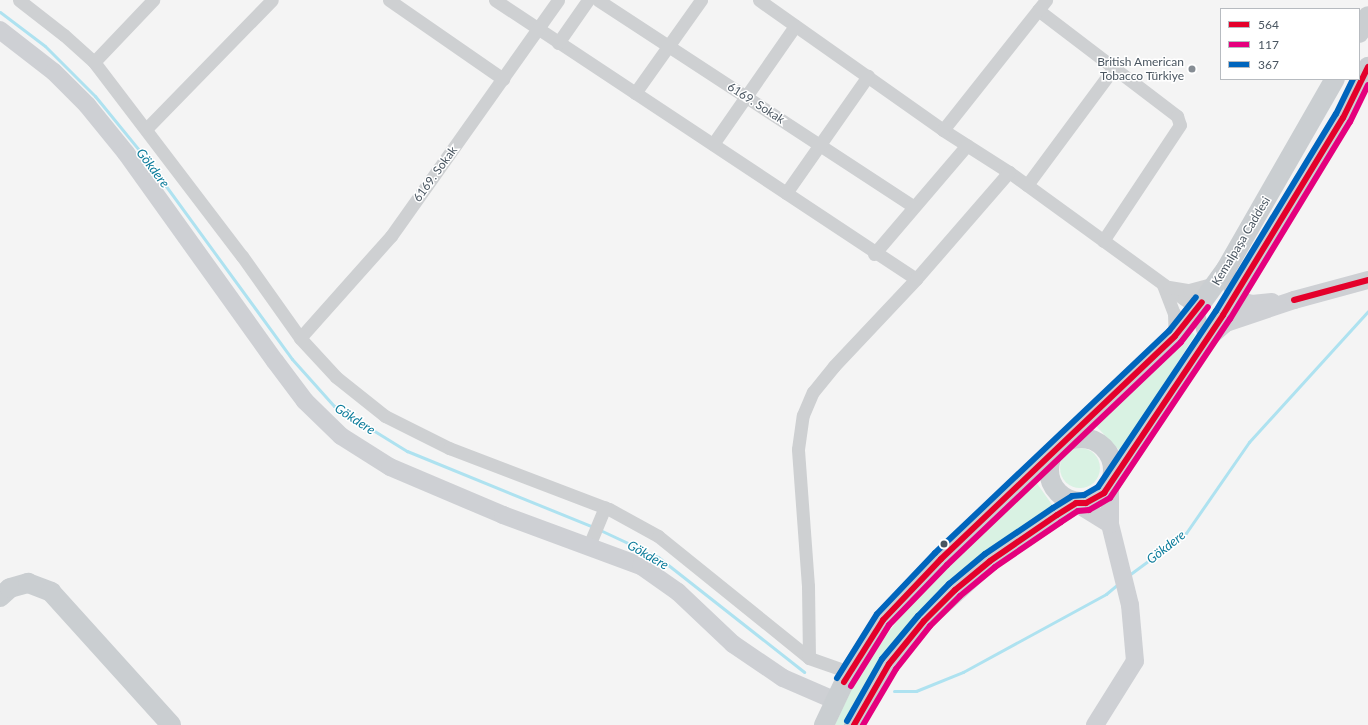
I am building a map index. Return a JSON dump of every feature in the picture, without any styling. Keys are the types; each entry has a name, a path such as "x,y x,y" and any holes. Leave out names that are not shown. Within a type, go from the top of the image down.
{"main road":[{"path":"1360,31 1368,16"},
{"path":"0,30 54,72 87,105 126,153 275,362 305,401 341,436 390,467 588,548 641,566 678,592 733,644 783,678 834,700"},
{"name":"Kemalpaşa Caddesi","path":"1110,485 1235,295 1343,118 1368,67"},
{"name":"Kemalpaşa Caddesi","path":"824,725 834,700 849,672 883,620 941,559 1175,336 1197,309 1221,276 1334,80"},
{"path":"1221,276 1241,301 1252,304 1294,300"},
{"path":"1205,340 1226,322 1294,300 1368,280"},
{"path":"1095,725 1135,661 1130,605 1110,524 1110,485 1113,465 1104,447 1085,438 1075,438 1058,448 1049,466 1052,485 1062,496 1110,524"},
{"path":"854,725 889,664 924,621 990,561 1076,503 1096,499 1110,485"},
{"path":"28,583 152,725"},
{"path":"0,597 14,586 28,583 51,592 171,725"}],"street":[{"path":"19,0 64,34 94,62 146,129 300,338 336,377 385,416 449,448 605,507 658,536 809,658 849,672"},
{"path":"94,62 153,0"},
{"path":"146,129 272,0"},
{"path":"388,0 503,79"},
{"path":"495,0 538,30 786,193 874,254 916,279"},
{"name":"6169. Sokak","path":"300,338 391,236 558,0"},
{"path":"558,43 588,0"},
{"name":"6169. Sokak","path":"598,0 913,206"},
{"path":"635,93 701,0"},
{"path":"759,0 943,130 1009,172 1103,242 1197,309 1205,340"},
{"path":"943,130 1042,5 1177,116 1180,125 1103,242"},
{"path":"712,144 794,26"},
{"path":"1026,185 1115,66"},
{"path":"786,193 868,76"},
{"path":"874,254 913,206 967,144"},
{"path":"809,658 808,586 798,449 803,416 813,392 834,366 916,279 1009,172"},
{"path":"1163,285 1188,290 1221,276"},
{"path":"1163,285 1174,313 1175,336"},
{"path":"588,548 605,507"}],"green space":[{"path":"1191,331 1195,335 1121,452 1095,425 1127,396"},
{"path":"1084,448 1091,451 1097,457 1100,468 1099,476 1091,485 1084,488 1076,488 1069,485 1061,476 1060,464 1063,457 1072,449"},
{"path":"1036,482 1053,506 1031,519 966,571 877,667 845,725 835,725 855,682 871,656 915,597"}],"waterway":[{"name":"Gökdere","path":"0,12 45,46 95,96 144,156 292,359 334,406 407,451 593,527"},
{"name":"Gökdere","path":"1129,575 1186,533 1249,442 1368,311"},
{"name":"Gökdere","path":"600,530 658,557 804,672"},
{"name":"Gökdere","path":"894,691 916,691 963,672 1106,594 1119,583"}],"transit line":[{"name":"564","path":"854,725 889,664 924,621 955,590 990,561 1057,515 1076,503 1086,503 1104,493 1223,315 1343,118 1368,67"},
{"name":"367","path":"847,721 882,659 918,616 949,584 985,554 1053,508 1072,496 1084,495 1098,487 1216,311 1336,114 1353,80"},
{"name":"117","path":"863,725 896,669 930,626 960,596 995,567 1061,522 1078,511 1089,510 1110,498 1230,319 1350,122 1368,85"},
{"name":"564","path":"1294,300 1368,280"},
{"name":"367","path":"837,678 877,614 935,553 1169,331 1196,297"},
{"name":"564","path":"844,682 883,620 941,559 1175,336 1202,302"},
{"name":"117","path":"851,686 889,625 947,565 1181,342 1208,307"}],"place":[{"name":"British American Tobacco Türkiye","path":"1192,69"}]}
